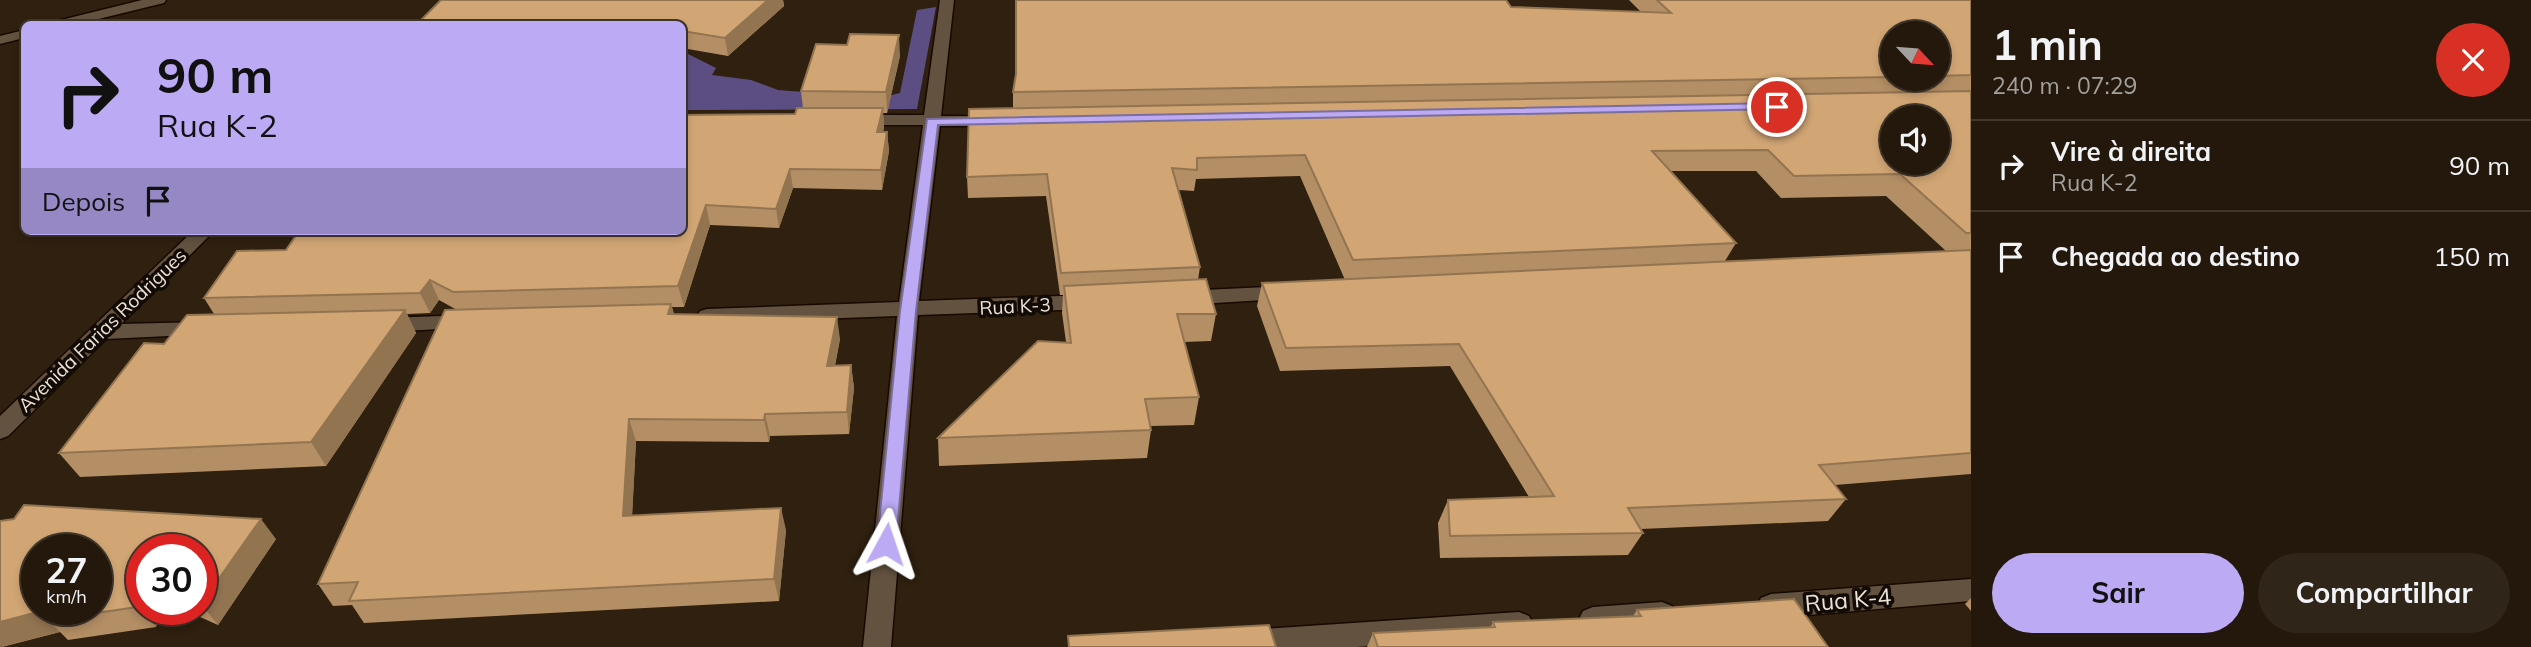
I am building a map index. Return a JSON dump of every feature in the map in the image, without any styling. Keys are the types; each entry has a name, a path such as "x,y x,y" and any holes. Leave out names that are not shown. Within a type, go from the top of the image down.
{"street":[{"path":"74,21 159,0"},
{"path":"877,647 908,311 947,0"},
{"path":"0,40 21,35"},
{"path":"835,120 1013,120"},
{"name":"Avenida Farias Rodrigues","path":"0,430 200,235"},
{"path":"1156,299 1308,292"},
{"name":"Rua K-3","path":"685,317 908,311 1115,301"},
{"path":"365,325 490,322"},
{"path":"100,332 226,329"},
{"name":"Rua K-4","path":"1739,608 1803,615 1971,590"},
{"path":"1572,620 1683,612"},
{"path":"1223,644 1544,622"}],"shaded area":[{"path":"936,7 917,109 686,110 686,53 716,68 712,75 751,80 778,90 880,98 900,93 917,10"}],"building":[{"path":"441,0 768,0 725,38 686,32 686,21 420,21"},
{"path":"1016,0 1506,0 1511,7 1671,13 1657,0 1971,0 1971,75 1950,76 1950,21 1880,21 1880,77 1013,92 1016,74"},
{"path":"850,34 899,35 886,92 801,91 816,44 847,45"},
{"path":"1971,91 1971,233 1966,233 1901,175 1950,175 1950,105 1880,105 1880,174 1794,176 1768,150 1652,151 1736,243 1353,260 1305,155 1197,158 1197,170 1172,168 1200,267 1061,273 1047,174 967,177 969,109"},
{"path":"797,108 883,108 877,132 887,132 881,170 790,169 776,209 706,205 678,286 453,292 430,280 420,293 204,298 237,251 286,250 296,235 686,235 686,115 795,114"},
{"path":"1971,250 1971,453 1819,465 1846,499 1628,508 1643,533 1450,536 1448,500 1554,496 1459,344 1286,348 1262,283"},
{"path":"1206,279 1216,314 1177,314 1199,397 1145,399 1151,430 938,438 1038,341 1071,343 1064,286"},
{"path":"671,304 668,314 837,317 827,366 851,365 847,412 765,414 764,420 629,419 623,516 781,508 774,579 349,601 358,582 318,584 445,310"},
{"path":"405,310 311,442 59,453 144,343 164,344 187,315"},
{"path":"24,505 261,519 217,581 217,534 126,534 126,609 112,611 112,534 21,534 21,616 0,622 0,521 14,519"},
{"path":"1794,599 1828,647 1378,647 1373,633 1495,627 1493,622 1641,616 1637,610"},
{"path":"1269,625 1276,647 1069,647 1068,636"}],"route":[{"path":"886,544 908,311 932,121 1777,107"}]}
